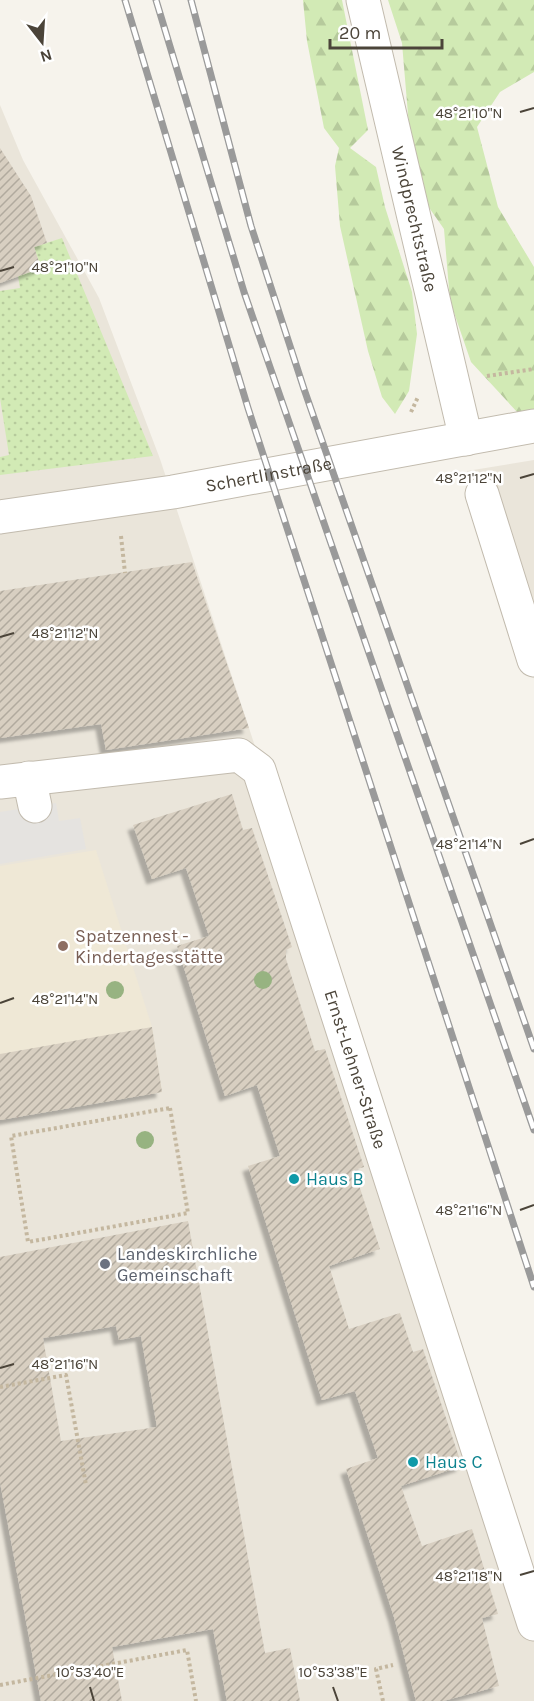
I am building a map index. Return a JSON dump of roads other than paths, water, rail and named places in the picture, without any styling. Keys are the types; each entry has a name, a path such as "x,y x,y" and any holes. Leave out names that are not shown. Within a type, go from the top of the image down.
{"street":[{"name":"Windprechtstraße","path":"363,0 466,439"},
{"name":"Schertlinstraße","path":"0,518 173,492 534,426"},
{"path":"482,494 534,660"},
{"name":"Ernst-Lehner-Straße","path":"21,789 239,755 259,770 534,1624"}],"railway":[{"path":"125,0 248,408 534,1287"},
{"path":"156,0 244,292 534,1130"},
{"path":"191,0 251,226 304,389 534,1049"}],"place":[{"name":"Spatzennest - Kindertagesstätte","path":"63,946"},
{"name":"Haus B","path":"294,1179"},
{"name":"Landeskirchliche Gemeinschaft","path":"105,1264"},
{"name":"Haus C","path":"413,1462"}]}
